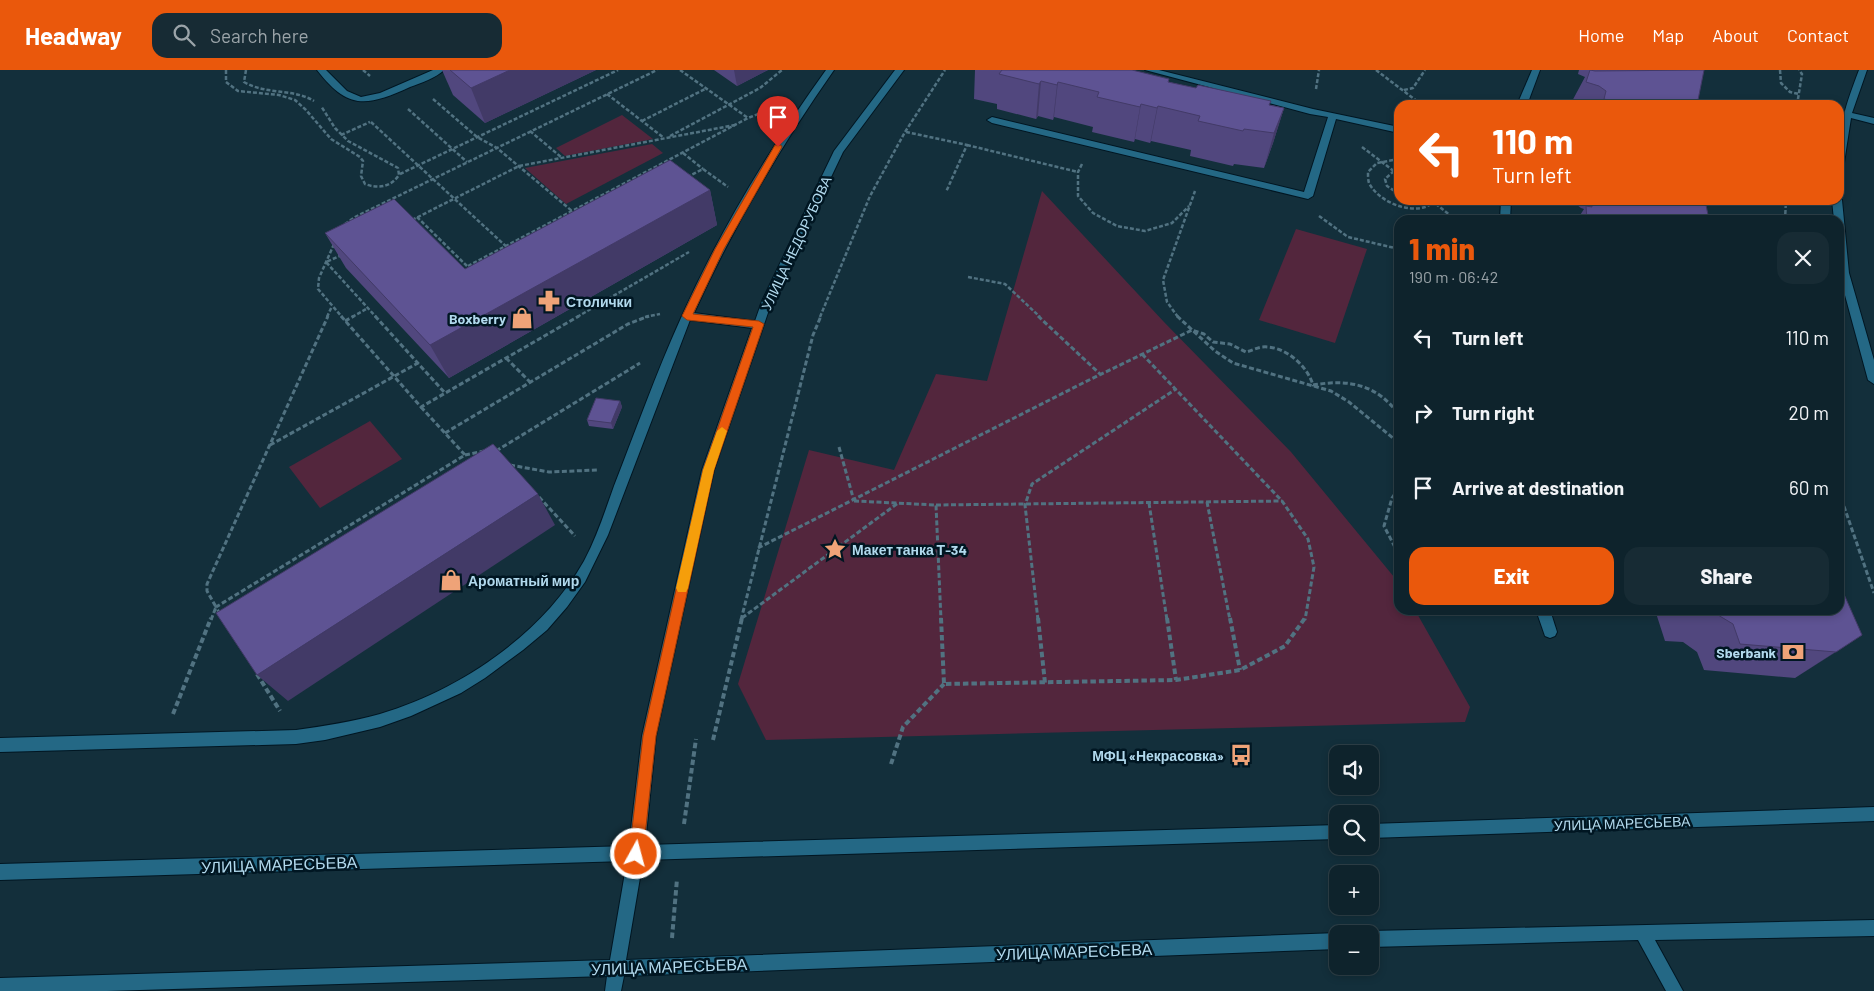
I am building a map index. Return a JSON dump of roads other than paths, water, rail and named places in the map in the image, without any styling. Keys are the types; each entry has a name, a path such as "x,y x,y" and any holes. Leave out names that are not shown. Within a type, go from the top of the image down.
{"street":[{"path":"323,72 336,70"},
{"path":"323,72 350,98 368,100 440,70"},
{"path":"0,745 296,737 333,733 366,726 411,711 442,697 478,676 536,633 558,610 593,555 687,316 746,201 808,101 830,70"},
{"name":"УЛИЦА НЕДОРУБОВА","path":"613,991 636,854 649,736 708,470 767,302 839,151 900,70"},
{"path":"1149,70 1313,112 1332,119 1394,129"},
{"path":"1524,100 1536,70"},
{"path":"1844,132 1847,114 1863,70"},
{"path":"1847,114 1874,121"},
{"path":"992,120 1308,196 1332,119"},
{"path":"1844,273 1874,380"},
{"path":"687,316 759,324"},
{"path":"1545,615 1550,632"},
{"name":"УЛИЦА МАРЕСЬЕВА","path":"1379,831 1874,814"},
{"name":"УЛИЦА МАРЕСЬЕВА","path":"0,872 1329,832"},
{"path":"1379,940 1874,928"},
{"path":"1643,933 1675,991"},
{"name":"УЛИЦА МАРЕСЬЕВА","path":"0,986 617,968 1329,941"}],"place":[{"name":"Столички","path":"549,301"},
{"name":"Boxberry","path":"522,318"},
{"name":"Макет танка Т-34","path":"835,549"},
{"name":"Ароматный мир","path":"451,580"},
{"name":"Sberbank","path":"1793,652"},
{"name":"МФЦ «Некрасовка»","path":"1241,755"}]}
